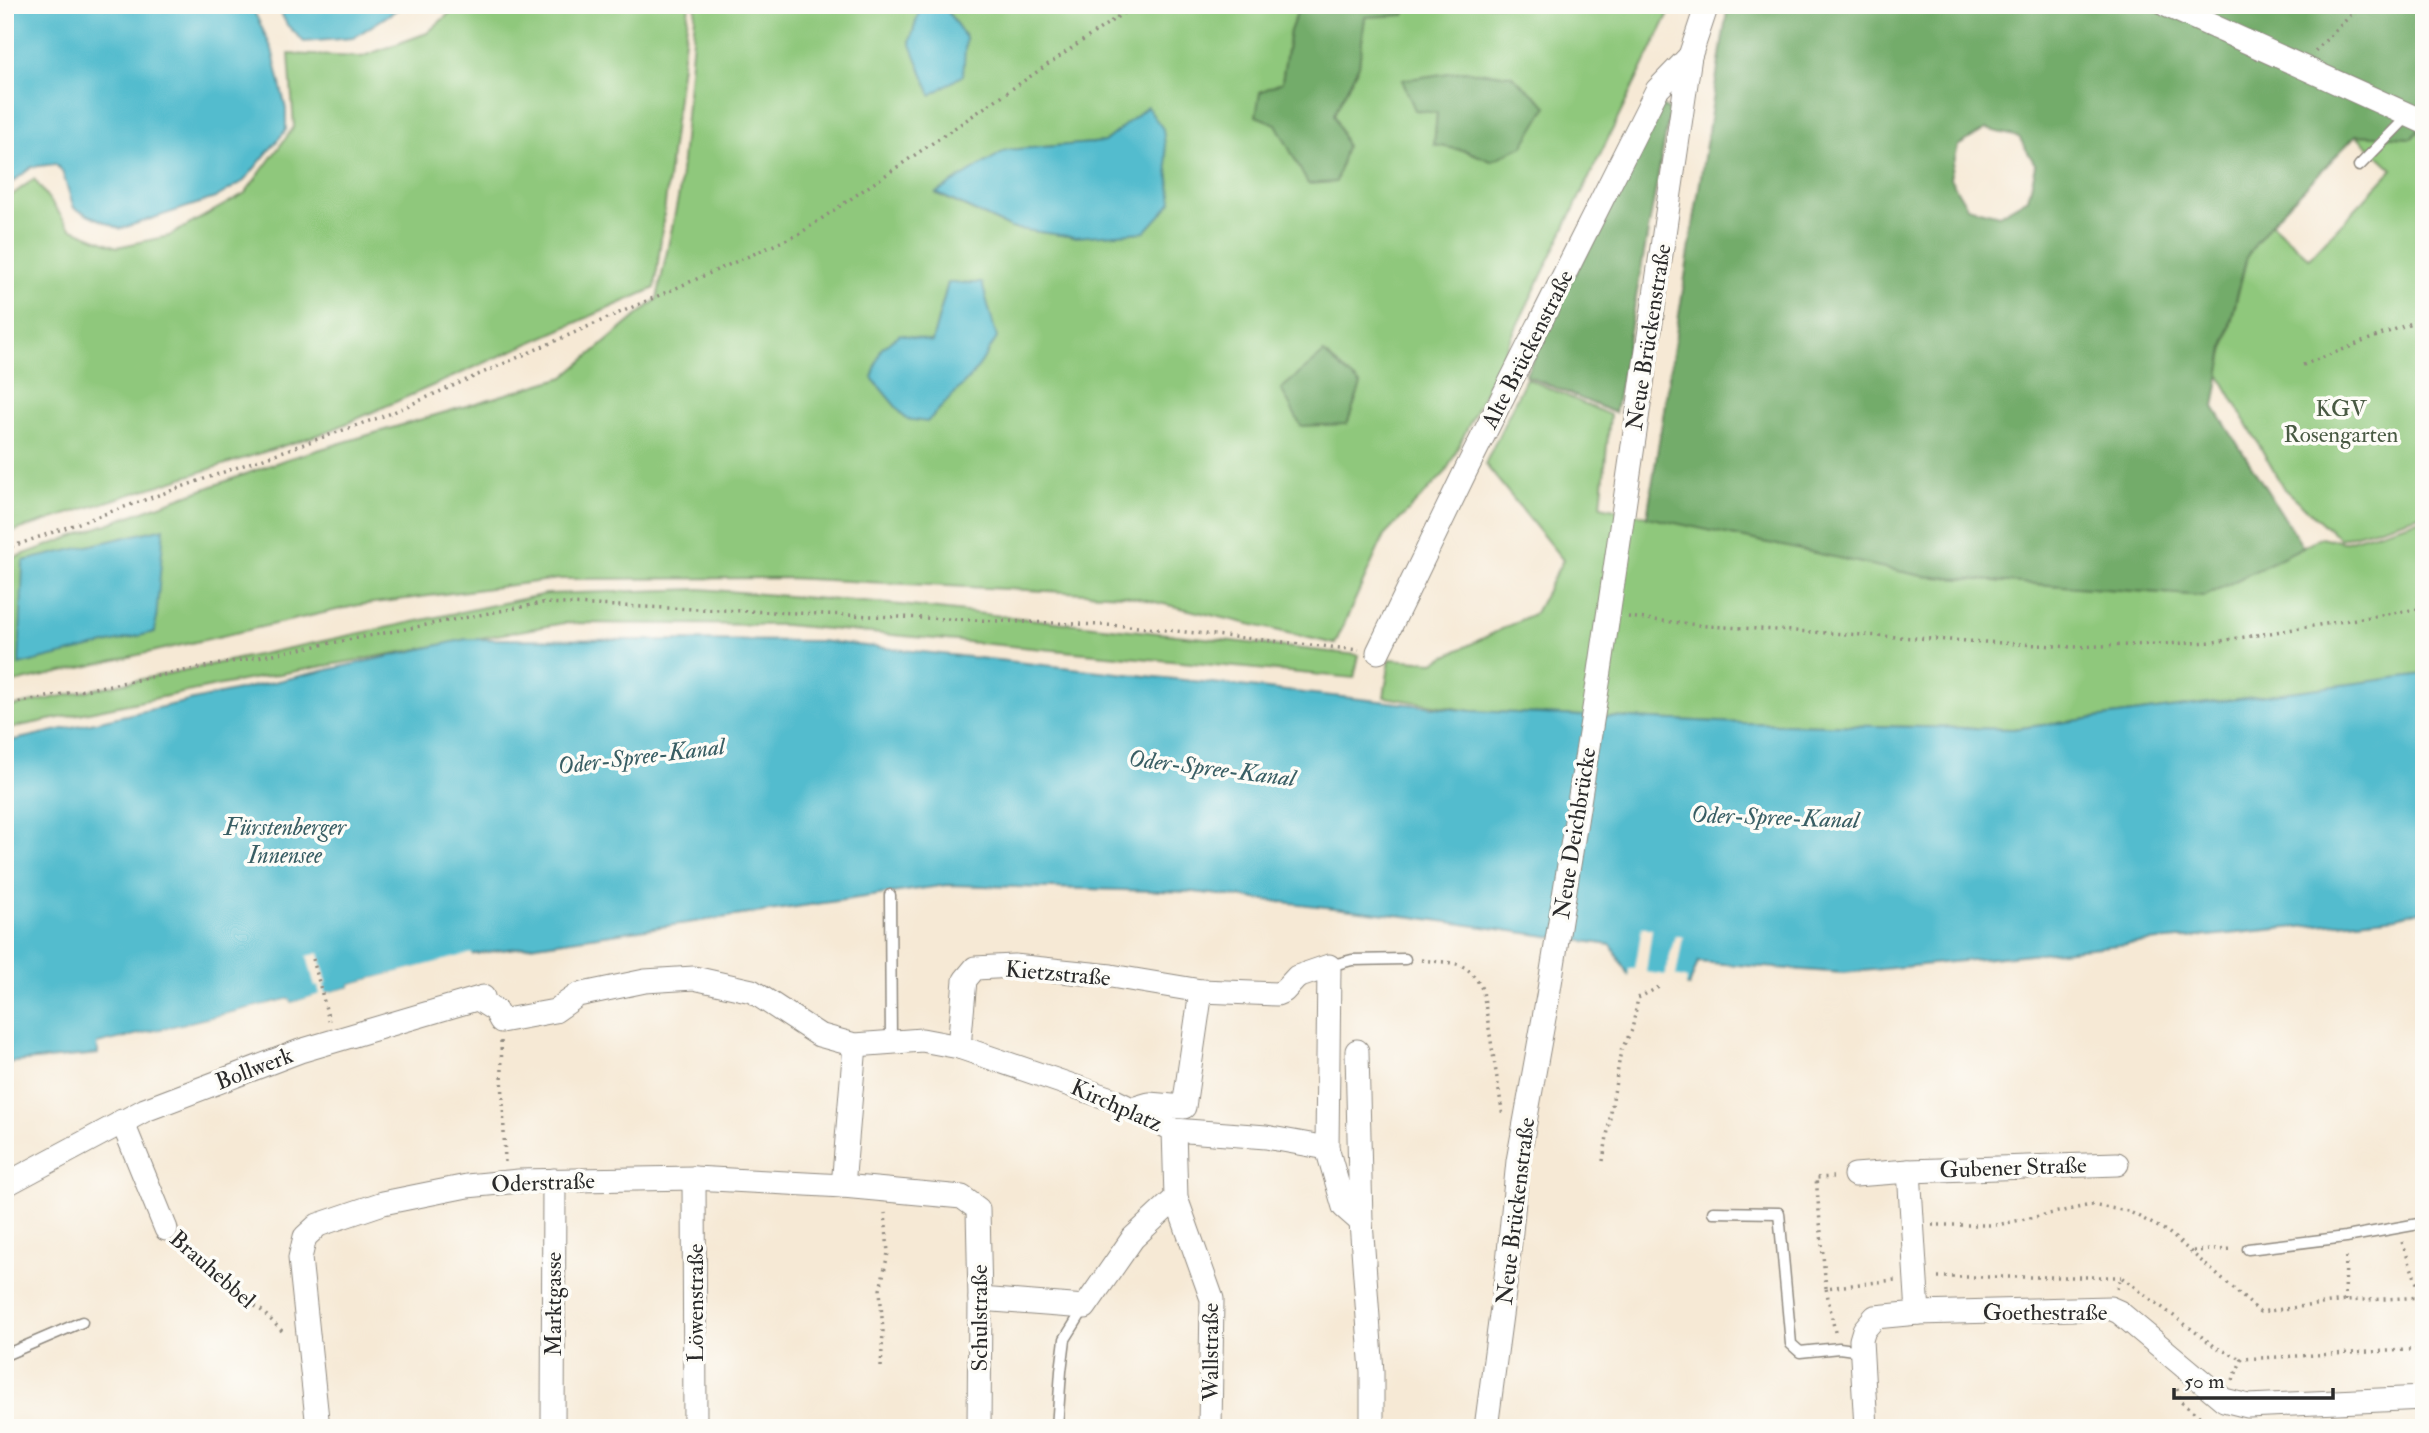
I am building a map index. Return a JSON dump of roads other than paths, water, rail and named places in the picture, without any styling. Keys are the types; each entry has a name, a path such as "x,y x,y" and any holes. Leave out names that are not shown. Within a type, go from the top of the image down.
{"street":[{"name":"Neue Brückenstraße","path":"1600,671 1690,56 1707,5"},
{"path":"2166,5 2419,120"},
{"name":"Alte Brückenstraße","path":"1378,652 1466,470 1657,90 1690,56"},
{"name":"Neue Deichbrücke","path":"1548,996 1600,671"},
{"path":"1329,966 1327,1149 1344,1207 1361,1222"},
{"name":"Kietzstraße","path":"959,1047 965,980 975,968 1042,969 1111,976 1201,991 1277,994 1284,991 1297,977 1329,966"},
{"name":"Bollwerk","path":"5,1185 145,1110 300,1051 483,997 484,1003 495,1010 503,1020 555,1011 578,995 645,981 694,978 752,991 819,1035 855,1045"},
{"path":"1132,1109 1149,1104 1184,1107 1201,991"},
{"name":"Neue Brückenstraße","path":"1486,1428 1518,1161 1548,996"},
{"path":"843,1186 855,1045 922,1040 959,1047"},
{"name":"Kirchplatz","path":"959,1047 1065,1082 1132,1109 1174,1130 1176,1198"},
{"path":"1357,1051 1361,1222 1372,1372 1371,1428"},
{"name":"Brauhebbel","path":"122,1121 166,1230"},
{"path":"1174,1130 1266,1137 1327,1149"},
{"name":"Gubener Straße","path":"1855,1175 2117,1164"},
{"name":"Gubener Straße","path":"1909,1171 1918,1313"},
{"name":"Oderstraße","path":"318,1428 300,1258 305,1237 318,1225 383,1203 467,1186 506,1182 694,1178 843,1186 962,1197 978,1209"},
{"name":"Löwenstraße","path":"694,1178 695,1428"},
{"name":"Marktgasse","path":"553,1428 554,1180"},
{"path":"980,1299 1085,1307 1133,1238 1176,1198"},
{"name":"Wallstraße","path":"1176,1198 1212,1299 1210,1428"},
{"name":"Schulstraße","path":"978,1209 979,1428"},
{"name":"Goethestraße","path":"1866,1428 1850,1350 1875,1317 1918,1313 2110,1308 2119,1312 2224,1400 2248,1406 2424,1398"}],"lane":[{"path":"2358,166 2419,120"},
{"path":"890,895 891,1043"},
{"path":"1329,966 1352,960 1405,959"},
{"path":"1713,1212 1779,1213 1791,1344 1800,1352 1850,1350"},
{"path":"2248,1249 2346,1237 2424,1223"},
{"path":"1057,1428 1065,1339 1085,1307"},
{"path":"5,1355 82,1322"}],"water":[{"path":"5,5 251,5 272,49 286,109 286,130 244,181 215,198 120,229 74,208 62,171 55,164 32,167 5,188"},
{"path":"277,5 404,5 353,38 304,42 287,25"},
{"path":"921,5 943,5 966,38 963,75 931,95 910,42"},
{"path":"1147,107 1163,129 1172,202 1145,232 1075,237 1011,228 936,193 1006,150 1104,142"},
{"path":"948,283 982,283 997,338 974,373 927,422 906,419 872,378 881,349 900,334 932,342"},
{"path":"164,528 155,632 19,665 23,561"},
{"name":"Fürstenberger Innensee","path":"466,639 819,641 1472,711 1742,723 2013,729 2424,674 2424,910 2397,917 1843,973 1698,962 1689,986 1630,978 1611,945 1413,917 1194,892 947,885 475,954 351,984 351,987 291,1003 289,999 98,1044 98,1054 5,1063 5,742"}],"park label":[{"name":"KGV Rosengarten","path":"2341,421"}],"water label":[{"name":"Oder-Spree-Kanal","path":"641,756"},
{"name":"Oder-Spree-Kanal","path":"1212,768"},
{"name":"Oder-Spree-Kanal","path":"1775,817"}]}
